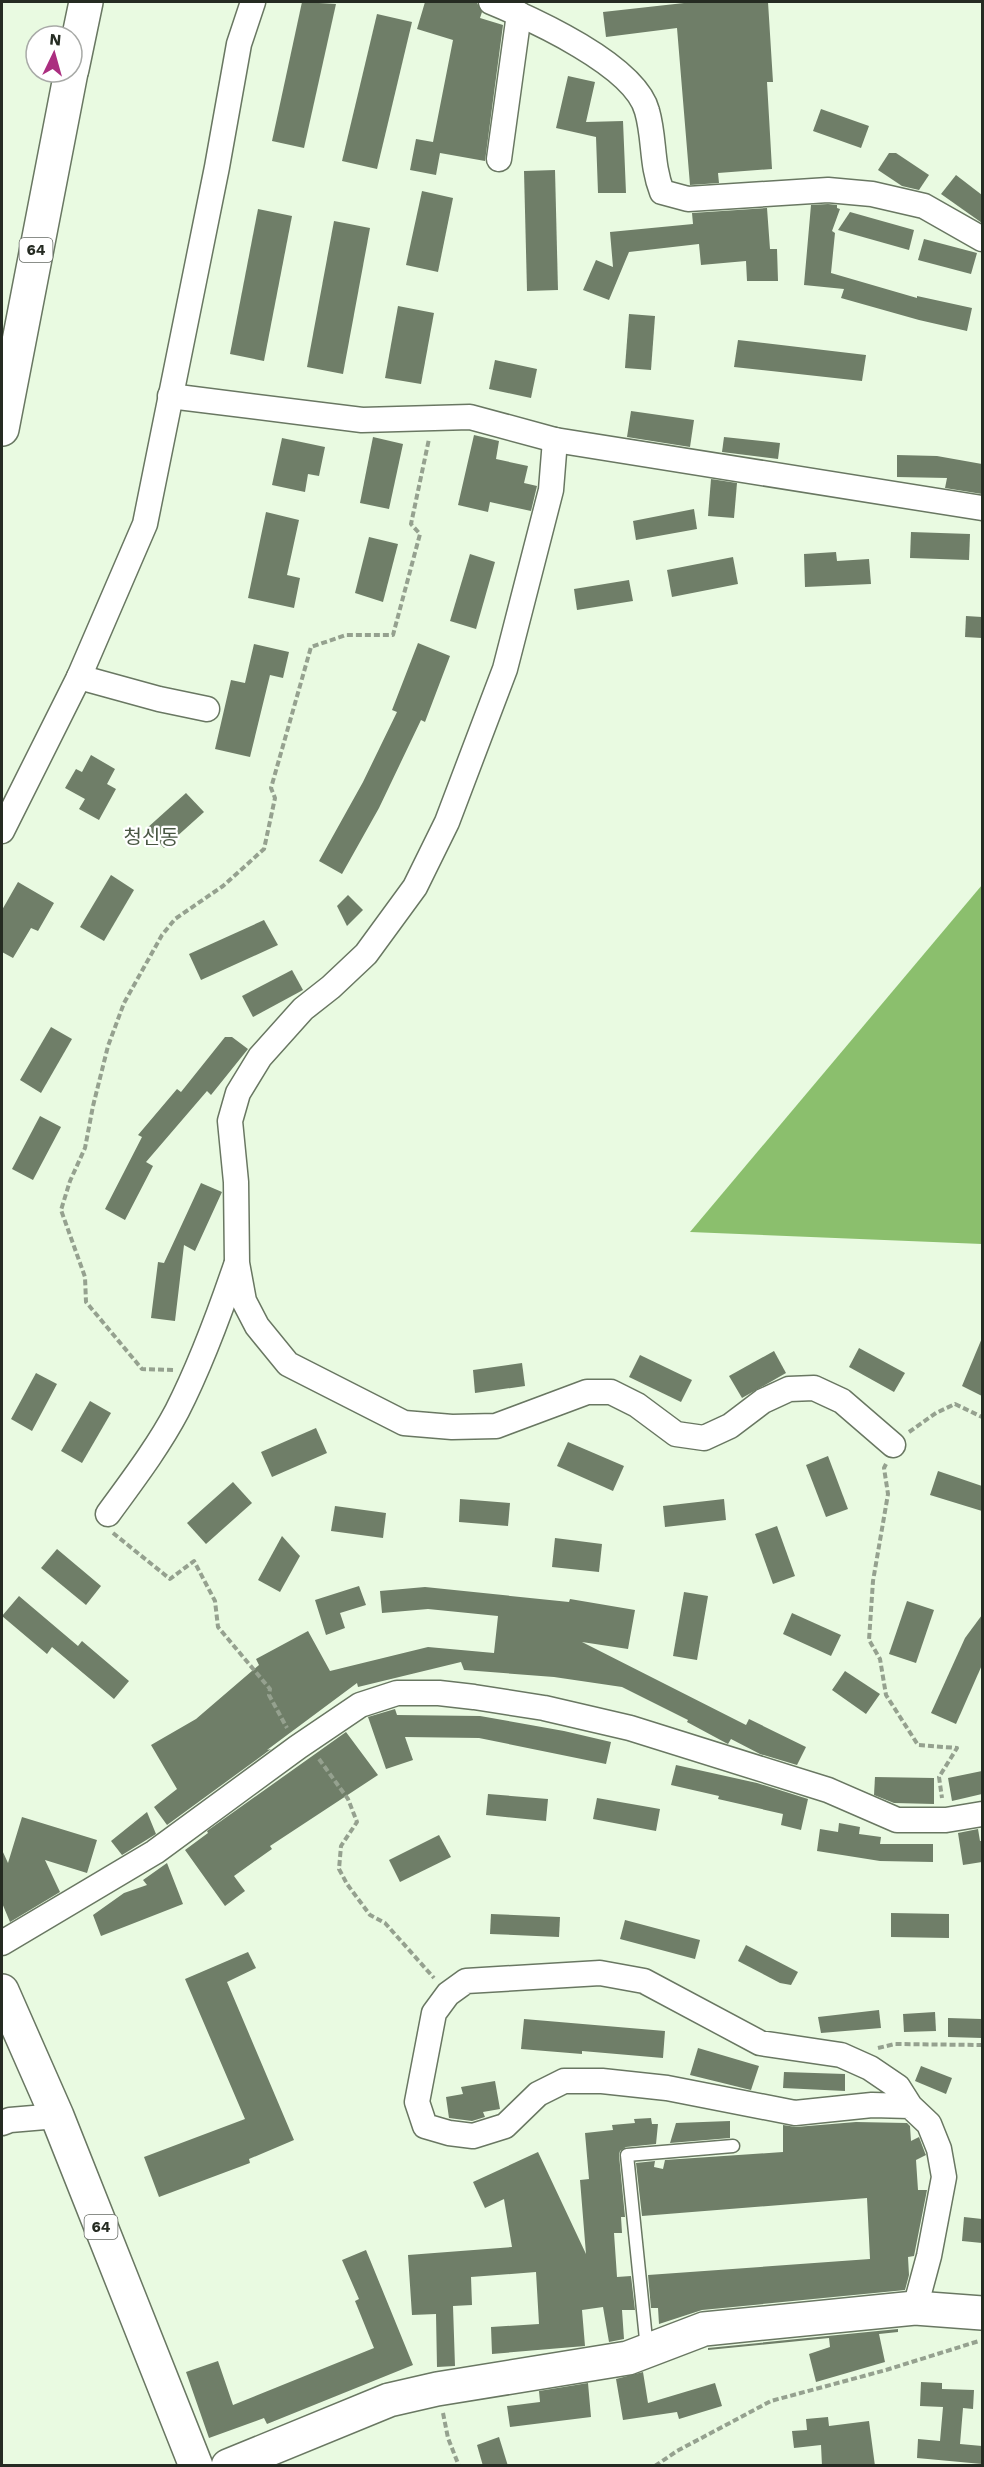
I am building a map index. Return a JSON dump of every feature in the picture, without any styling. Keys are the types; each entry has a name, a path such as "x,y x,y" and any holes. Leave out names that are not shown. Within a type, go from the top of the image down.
{"main road":[{"name":"64","path":"82,24 86,2"},
{"name":"64","path":"2,429 69,84"},
{"name":"64","path":"2,1991 57,2116 196,2466"},
{"path":"228,2466 389,2400 437,2389 628,2358 704,2329 915,2308 982,2313"}],"street":[{"path":"2,831 79,677 145,524 217,167 239,44 253,2"},
{"path":"491,2 519,14 606,62 635,88 647,109 655,173 662,192 688,199 828,190 872,194 924,206 982,239"},
{"path":"499,159 519,14"},
{"path":"170,396 362,420 470,417 555,440 982,508"},
{"path":"555,440 551,490 505,669 447,822 415,887 366,954 331,987 303,1009 260,1057 238,1094 230,1121 236,1182 237,1263 244,1301 257,1326 288,1364 404,1423 452,1427 496,1426 587,1392 611,1392 638,1405 676,1434 704,1438 730,1426 772,1397 789,1389 814,1388 842,1401 893,1445"},
{"path":"79,677 159,699 207,709"},
{"path":"108,1514 171,1422 197,1368 237,1263"},
{"path":"2,1942 155,1852 302,1744 360,1705 397,1693 439,1693 474,1697 544,1708 630,1728 828,1790 897,1820 946,1820 982,1814"},
{"path":"910,2106 872,2105 795,2113 668,2088 603,2081 564,2081 538,2094 505,2126 473,2136 449,2133 425,2126 417,2102 434,2013 448,1994 466,1981 600,1973 644,1981 760,2043 842,2055 870,2068 898,2087 910,2106 929,2124 939,2149 944,2177 929,2256 915,2308"},
{"path":"2,2123 10,2120 57,2116"}],"lane":[{"path":"648,2352 627,2155 733,2146"}],"path":[{"path":"197,1368 167,1370 142,1368 86,1302 85,1276 62,1210 70,1181 86,1148 93,1106 108,1046 124,1004 162,935 175,919 223,886 264,849 275,798 272,788 311,647 346,635 393,635 420,534 411,524 434,418"},
{"path":"946,1820 939,1777 957,1748 918,1745 886,1695 880,1659 869,1640 873,1581 882,1540 888,1494 884,1468 893,1445 936,1413 955,1404 982,1417"},
{"path":"108,1514 113,1533 170,1579 194,1562 215,1601 218,1627 270,1689 269,1695 302,1744 348,1798 357,1822 341,1846 339,1869 347,1884 370,1915 385,1923 448,1994"},
{"path":"842,2055 895,2044 982,2045"},
{"path":"655,2466 677,2451 771,2401 886,2370 982,2340"},
{"path":"437,2389 448,2438 459,2466"}],"shaded area":[{"path":"982,885 982,1244 690,1232"}],"building":[{"path":"302,2 336,4 304,148 272,141"},
{"path":"425,2 477,3 482,12 480,18 503,25 485,161 440,153 436,175 410,170 416,139 433,142 453,40 417,29"},
{"path":"693,2 768,2 773,82 767,82 772,169 718,173 719,183 690,185 677,28 606,37 603,12"},
{"path":"377,14 412,22 377,169 342,161"},
{"path":"568,76 595,82 586,122 623,121 626,193 598,193 596,137 556,128"},
{"path":"821,109 869,126 861,148 813,131"},
{"path":"889,153 896,153 929,175 919,190 902,186 878,170"},
{"path":"555,170 558,290 527,291 524,171"},
{"path":"956,175 982,195 982,223 941,194"},
{"path":"422,191 453,198 438,272 406,265"},
{"path":"811,205 837,205 840,209 832,231 835,233 831,273 917,298 917,296 972,308 967,331 841,298 844,289 804,285"},
{"path":"767,208 770,249 777,249 778,281 747,281 746,261 701,265 699,244 629,252 609,300 583,290 596,260 613,267 610,232 693,224 692,213"},
{"path":"258,209 292,216 264,361 230,354"},
{"path":"850,212 914,230 909,250 838,230"},
{"path":"334,221 370,228 343,374 307,367"},
{"path":"924,239 977,253 971,274 918,260"},
{"path":"398,306 434,313 421,384 385,378"},
{"path":"629,314 655,316 651,370 625,368"},
{"path":"738,340 866,355 862,381 734,367"},
{"path":"495,360 537,369 531,398 489,389"},
{"path":"631,411 694,420 690,447 627,437"},
{"path":"474,435 499,441 496,459 528,466 524,483 537,486 531,511 490,502 488,512 458,505"},
{"path":"373,437 403,444 389,509 360,503"},
{"path":"724,437 780,443 778,459 722,452"},
{"path":"282,438 325,447 319,476 308,474 305,492 272,485"},
{"path":"897,455 937,456 982,464 982,494 945,488 947,478 897,477"},
{"path":"711,479 737,483 734,518 708,516"},
{"path":"694,509 697,529 636,540 633,521"},
{"path":"266,512 299,520 287,575 300,578 294,608 248,598"},
{"path":"911,532 970,534 969,560 910,558"},
{"path":"369,537 398,544 383,602 355,593"},
{"path":"836,552 837,561 869,559 871,584 805,587 804,554"},
{"path":"470,554 495,562 476,629 450,621"},
{"path":"733,557 738,584 672,597 667,570"},
{"path":"629,580 633,601 577,610 574,589"},
{"path":"966,616 982,617 982,638 965,637"},
{"path":"418,643 450,656 425,722 421,720 379,808 342,874 319,861 363,782 397,712 392,710"},
{"path":"254,644 289,652 283,678 270,675 250,757 215,749 231,680 245,683"},
{"path":"91,755 115,769 107,784 116,789 99,820 79,809 85,799 65,788 76,769 82,772"},
{"path":"186,793 204,812 164,848 146,829"},
{"path":"111,875 134,890 104,941 80,927"},
{"path":"18,882 54,903 38,931 31,928 13,958 2,952 2,910"},
{"path":"348,895 363,910 347,926 337,906"},
{"path":"264,920 278,945 201,980 189,954"},
{"path":"292,970 303,990 253,1017 242,996"},
{"path":"51,1027 72,1039 41,1093 20,1080"},
{"path":"225,1037 232,1037 248,1049 211,1095 207,1091 146,1162 153,1166 125,1220 105,1209 142,1137 138,1135 177,1089 181,1092"},
{"path":"40,1116 61,1127 33,1180 12,1169"},
{"path":"201,1183 222,1192 195,1251 184,1245 175,1321 151,1318 158,1262 164,1263"},
{"path":"982,1338 982,1396 962,1386"},
{"path":"859,1348 905,1373 894,1392 849,1367"},
{"path":"774,1351 786,1373 742,1398 729,1376"},
{"path":"640,1355 692,1380 681,1402 629,1377"},
{"path":"522,1363 525,1386 475,1393 473,1370"},
{"path":"36,1373 57,1384 32,1431 11,1419"},
{"path":"90,1401 111,1413 82,1463 61,1451"},
{"path":"316,1428 327,1453 272,1477 261,1452"},
{"path":"568,1442 624,1466 613,1491 557,1466"},
{"path":"828,1456 848,1509 826,1517 806,1465"},
{"path":"938,1471 982,1486 982,1511 930,1495"},
{"path":"233,1482 252,1503 206,1544 187,1523"},
{"path":"460,1499 510,1503 508,1526 459,1522"},
{"path":"724,1499 726,1520 665,1527 663,1506"},
{"path":"335,1506 386,1513 383,1538 331,1531"},
{"path":"777,1526 795,1576 773,1584 755,1534"},
{"path":"282,1536 300,1556 280,1592 258,1580"},
{"path":"555,1538 602,1544 599,1572 552,1567"},
{"path":"57,1549 101,1586 86,1605 41,1568"},
{"path":"359,1586 366,1605 340,1613 345,1628 326,1635 315,1600"},
{"path":"425,1587 569,1602 570,1599 635,1610 628,1649 582,1642 746,1725 749,1719 806,1747 797,1765 760,1754 731,1739 728,1744 687,1722 688,1720 622,1687 554,1677 464,1670 461,1662 358,1687 357,1683 167,1825 154,1807 177,1789 151,1745 196,1719 259,1665 256,1659 308,1631 330,1671 428,1647 494,1653 498,1616 428,1609 382,1613 380,1591"},
{"path":"684,1592 708,1596 697,1660 673,1656"},
{"path":"19,1596 78,1646 82,1641 129,1681 114,1699 52,1647 47,1654 2,1616"},
{"path":"907,1601 934,1610 916,1663 889,1654"},
{"path":"792,1613 841,1635 831,1656 783,1634"},
{"path":"982,1615 982,1665 956,1724 931,1713 965,1638"},
{"path":"845,1671 880,1694 866,1714 832,1690"},
{"path":"395,1709 397,1715 480,1716 611,1742 606,1764 479,1738 405,1737 413,1760 386,1769 368,1717"},
{"path":"346,1732 378,1775 270,1846 272,1849 234,1876 245,1891 225,1906 185,1850 208,1833 207,1831"},
{"path":"676,1765 757,1783 808,1799 801,1830 781,1825 783,1814 671,1785"},
{"path":"982,1771 982,1794 952,1801 948,1778"},
{"path":"875,1777 934,1778 934,1804 894,1803 874,1795"},
{"path":"488,1794 548,1799 546,1821 486,1815"},
{"path":"597,1798 660,1809 656,1831 593,1819"},
{"path":"147,1812 156,1834 122,1855 111,1841"},
{"path":"22,1817 97,1840 87,1873 45,1860 60,1892 10,1922 2,1903 2,1850 8,1863"},
{"path":"839,1823 860,1827 859,1834 881,1837 880,1844 933,1844 933,1862 880,1861 817,1851 820,1829 838,1832"},
{"path":"978,1829 980,1841 982,1841 982,1862 963,1865 958,1833"},
{"path":"439,1835 451,1857 400,1882 389,1860"},
{"path":"167,1863 183,1904 101,1936 93,1915 124,1893 147,1885 143,1880"},
{"path":"891,1913 949,1914 949,1938 891,1937"},
{"path":"491,1914 560,1917 559,1937 490,1934"},
{"path":"625,1920 700,1940 695,1959 620,1939"},
{"path":"746,1945 798,1972 791,1985 780,1983 738,1961"},
{"path":"248,1952 256,1968 227,1982 294,2140 249,2159 250,2163 159,2197 144,2157 245,2119 185,1979"},
{"path":"879,2010 881,2028 821,2033 818,2017"},
{"path":"935,2012 936,2031 904,2032 903,2014"},
{"path":"948,2018 982,2019 982,2038 948,2037"},
{"path":"524,2019 665,2031 663,2058 582,2051 582,2054 521,2049"},
{"path":"698,2048 759,2066 751,2090 690,2075"},
{"path":"921,2066 952,2078 946,2094 915,2081"},
{"path":"784,2072 845,2074 845,2091 783,2088"},
{"path":"495,2081 500,2109 483,2112 485,2117 472,2121 449,2118 446,2097 463,2094 461,2087"},
{"path":"651,2118 652,2124 658,2124 656,2144 626,2147 620,2151 619,2155 625,2217 621,2217 622,2233 614,2233 617,2277 631,2276 635,2310 622,2310 624,2339 609,2342 603,2307 582,2310 585,2346 492,2354 491,2327 539,2324 536,2272 471,2277 472,2305 453,2306 455,2366 437,2367 436,2314 412,2315 408,2255 512,2247 504,2199 485,2208 473,2182 538,2152 586,2254 580,2180 589,2179 585,2133 613,2130 612,2125 635,2123 634,2119"},
{"path":"730,2121 730,2138 670,2143 676,2123"},
{"path":"856,2122 907,2123 910,2126 911,2141 919,2137 926,2155 916,2160 918,2190 927,2190 914,2256 908,2257 909,2275 905,2290 702,2310 659,2324 658,2308 651,2308 648,2275 870,2259 867,2198 642,2216 636,2163 655,2161 654,2167 663,2169 665,2160 783,2152 783,2125 796,2127"},
{"path":"964,2217 982,2219 982,2243 962,2241"},
{"path":"366,2250 413,2365 267,2424 264,2418 209,2438 186,2372 218,2361 233,2405 374,2348 355,2301 359,2299 342,2260"},
{"path":"898,2329 898,2332 879,2334 885,2362 816,2382 809,2354 830,2347 829,2338 708,2350 708,2348"},
{"path":"643,2372 648,2403 715,2383 722,2406 679,2419 677,2412 623,2420 616,2379"},
{"path":"921,2382 942,2383 942,2389 974,2390 973,2409 963,2408 960,2444 982,2446 982,2464 917,2458 918,2439 940,2441 943,2407 920,2406"},
{"path":"588,2383 591,2417 510,2427 507,2406 540,2402 539,2391"},
{"path":"828,2417 829,2426 869,2421 875,2466 822,2466 821,2445 794,2448 792,2431 807,2430 806,2419"},
{"path":"499,2437 508,2466 483,2466 477,2445"}],"district":[{"name":"청신동","path":"151,837"}]}
